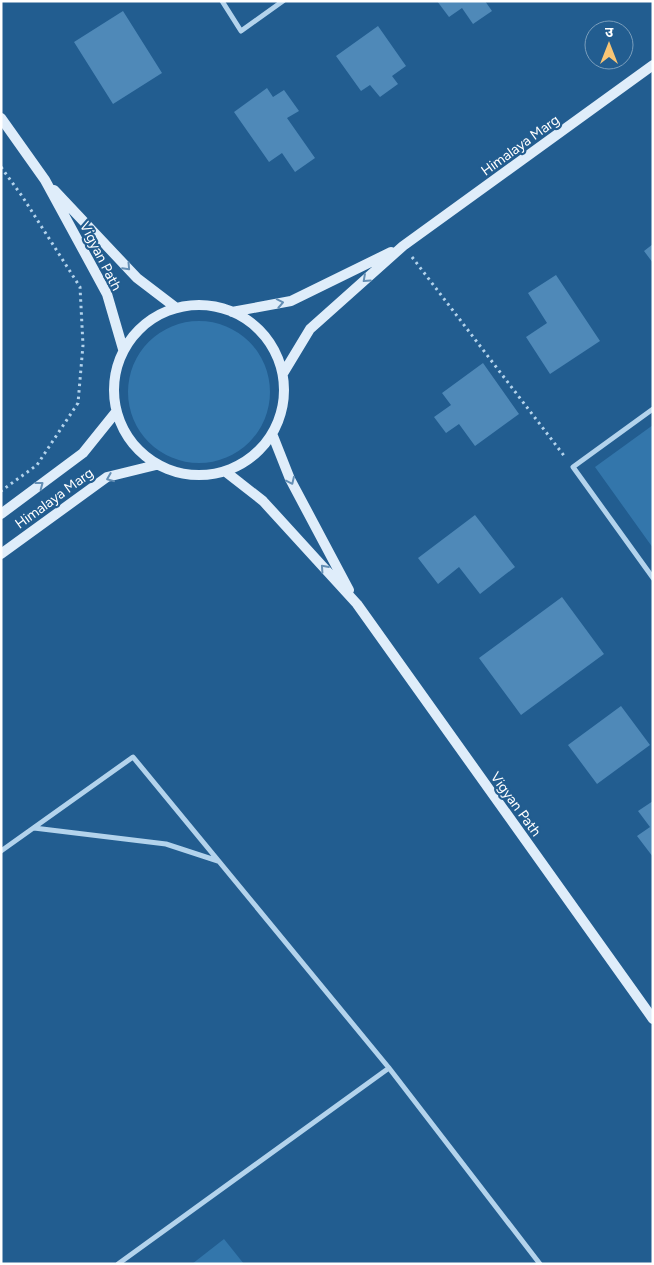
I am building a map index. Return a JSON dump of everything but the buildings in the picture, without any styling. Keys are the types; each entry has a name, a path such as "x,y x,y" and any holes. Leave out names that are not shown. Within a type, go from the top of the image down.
{"main road":[{"name":"Himalaya Marg","path":"284,372 310,329 403,246 653,65"},
{"name":"Vigyan Path","path":"1,118 45,180 107,294 123,349"},
{"name":"Vigyan Path","path":"45,180 137,278 175,307"},
{"name":"Himalaya Marg","path":"232,312 291,300 403,246"},
{"path":"210,304 247,318 268,337 284,372 286,401 273,436 252,458 226,472 188,476 156,465 131,443 116,412 113,379 123,349 146,322 175,307 210,304"},
{"name":"Himalaya Marg","path":"1,514 84,453 116,412"},
{"name":"Vigyan Path","path":"273,436 290,480 357,604"},
{"name":"Himalaya Marg","path":"1,554 107,477 156,465"},
{"name":"Vigyan Path","path":"226,472 263,501 357,604 653,1019"}],"street":[{"path":"222,1 241,31 283,1"},
{"path":"653,409 573,467 653,578"},
{"path":"1,851 134,757 389,1068 540,1264"},
{"path":"34,828 166,844 219,861"},
{"path":"118,1264 389,1068"}],"path":[{"path":"1,168 22,196 80,287 84,345 78,403 37,465 1,491"},
{"path":"403,246 573,467"}],"shaded area":[{"path":"199,321 226,327 238,333 249,342 258,353 264,365 270,392 264,419 258,431 249,442 238,451 226,457 199,463 172,457 160,451 149,442 140,431 134,419 128,392 134,365 140,353 149,342 160,333 172,327"},
{"path":"653,425 653,548 595,467"},
{"path":"224,1239 244,1264 192,1264"}]}
